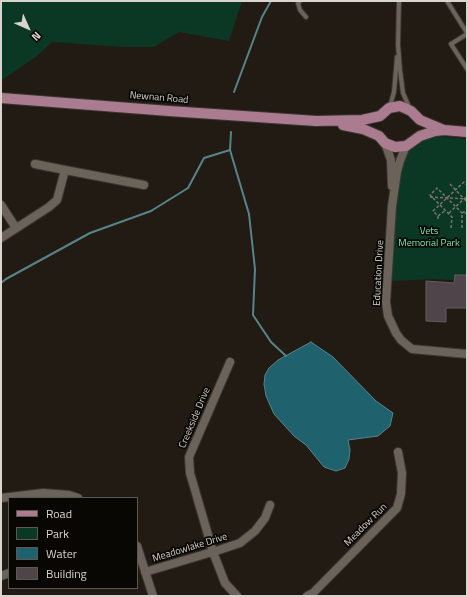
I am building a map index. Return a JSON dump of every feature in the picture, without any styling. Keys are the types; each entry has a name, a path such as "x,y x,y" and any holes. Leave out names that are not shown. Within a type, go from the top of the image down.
{"main road":[{"name":"Newnan Road","path":"1,98 169,111 316,120 362,120 380,116"},
{"name":"Newnan Road","path":"389,108 400,106 431,126 444,130 467,132"},
{"path":"382,139 377,125 380,116 389,108"},
{"path":"410,143 419,129 414,114"},
{"name":"Newnan Road","path":"316,120 363,129 395,148 410,143 427,133 444,130"}],"street":[{"name":"Education Drive","path":"382,139 391,160 392,206"},
{"name":"Education Drive","path":"410,143 400,161 392,206 386,302 388,316 392,326 401,340 412,349 467,354"},
{"path":"36,164 144,185"},
{"path":"1,238 49,207 57,200 65,170"},
{"path":"1,205 16,228"},
{"name":"Creekside Drive","path":"213,552 190,473 189,456 230,362"},
{"name":"Meadow Run","path":"307,596 397,508 402,494 402,473 398,452"},
{"path":"17,497 33,496 44,493 69,495 75,497"},
{"name":"Meadowlake Drive","path":"145,572 240,543 255,531 265,518 270,505"},
{"path":"138,549 153,596"},
{"path":"213,552 225,582 237,596"}],"lane":[{"path":"300,1 298,3 300,10 306,17"},
{"path":"389,108 394,92 398,45 399,1"},
{"path":"447,1 467,34 451,44 467,69"},
{"path":"398,45 403,94 414,114"}],"path":[{"path":"446,210 438,218 433,211 464,182 467,185"},
{"path":"450,184 466,199"},
{"path":"451,228 452,217 430,195 437,188 462,213 462,228"},
{"path":"430,197 466,199"},
{"path":"449,213 466,199"},
{"path":"462,213 467,210"},
{"path":"462,213 467,213"}],"green space":[{"path":"1,1 242,1 229,41 179,32 154,47 125,47 52,42 37,56 1,80"},
{"name":"Vets Memorial Park","path":"431,136 467,139 467,281 432,279 393,281 387,275 401,171 408,149 416,142"}],"water":[{"path":"311,342 333,357 376,401 393,413 390,426 378,436 348,440 350,450 349,459 345,468 336,471 324,467 306,445 294,436 274,414 266,396 264,384 265,375 269,368 278,360"}],"building":[{"path":"455,275 467,275 467,308 446,308 446,322 426,321 426,281 454,283"}],"waterway":[{"path":"234,92 262,17 271,1"},
{"path":"231,132 230,150 249,214 255,269 253,315 271,342 286,356"},
{"path":"1,283 90,233 151,211 188,188 204,158 230,150"}]}
